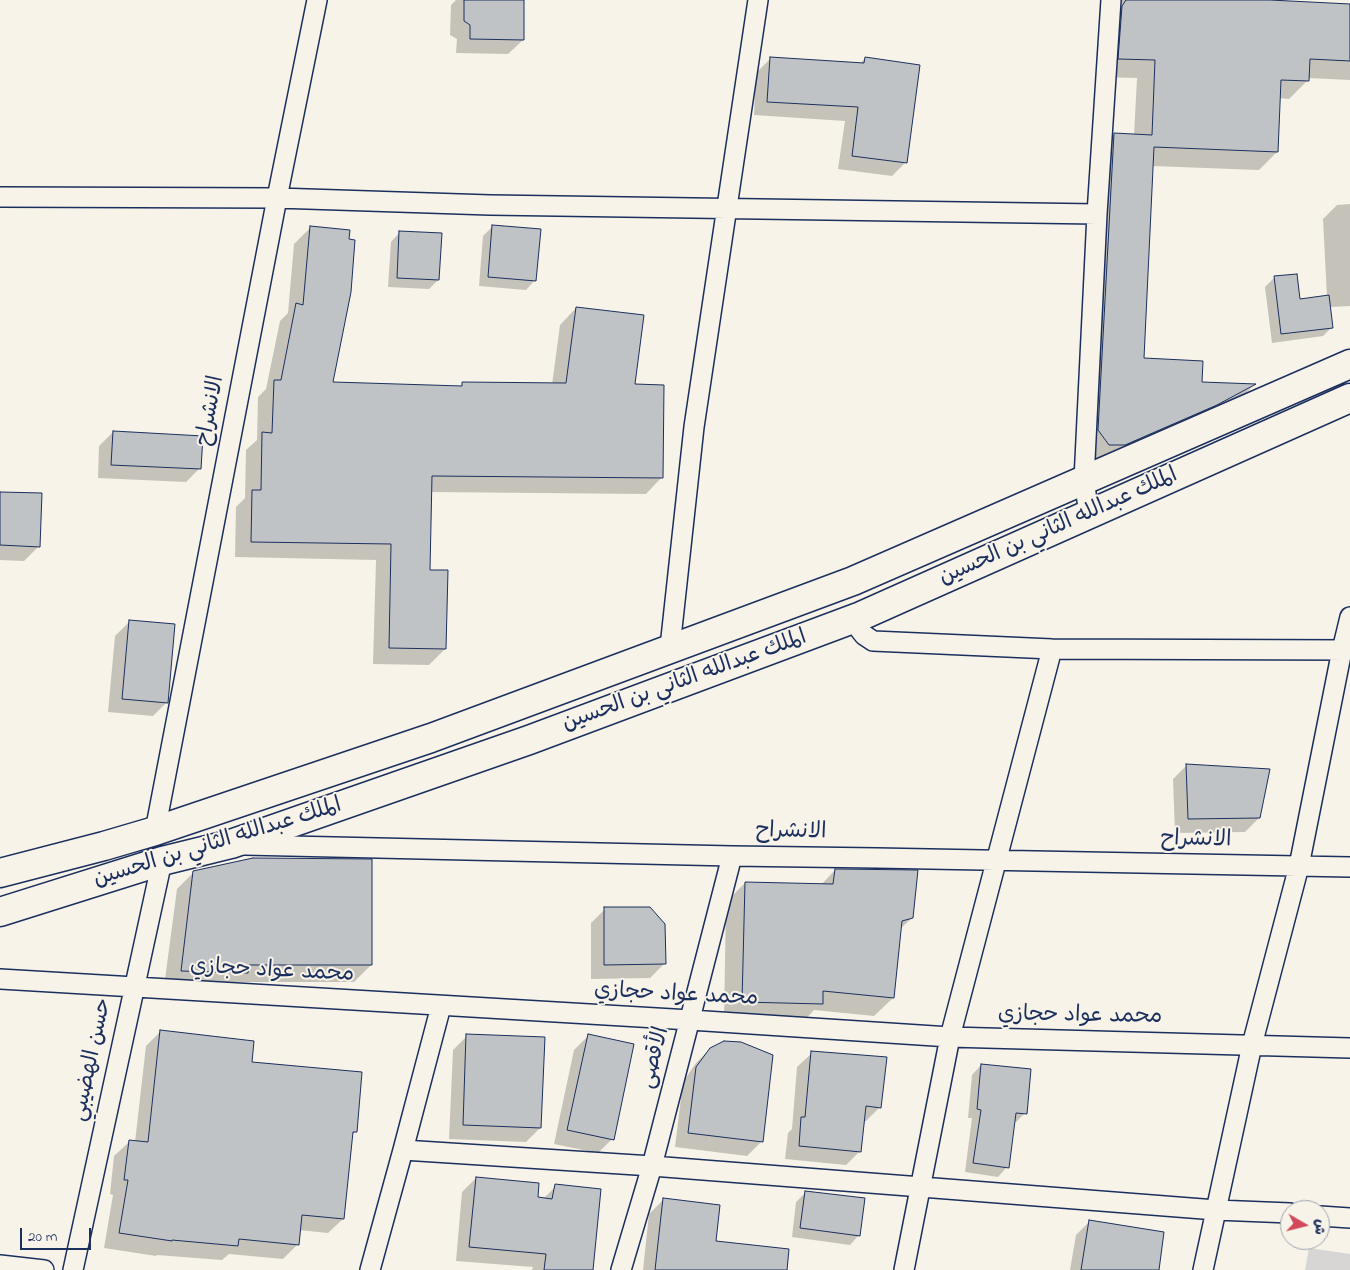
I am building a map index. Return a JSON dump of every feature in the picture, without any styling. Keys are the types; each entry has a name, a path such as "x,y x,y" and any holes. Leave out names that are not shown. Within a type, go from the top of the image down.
{"main road":[{"name":"الملك عبدالله الثاني بن الحسين","path":"0,872 155,831 431,738 670,647 853,581 1350,364"},
{"name":"الملك عبدالله الثاني بن الحسين","path":"0,912 162,861 231,844 529,740 861,616 1350,398"}],"street":[{"name":"الانشراح","path":"155,831 317,0"},
{"path":"670,647 694,427 758,0"},
{"path":"1089,514 1084,480 1097,214 1111,0"},
{"path":"0,197 277,198 490,205 1097,214"},
{"path":"861,616 860,630 873,641 1052,649 1346,650"},
{"path":"1203,1270 1252,1045 1299,866 1346,650 1350,617"},
{"path":"904,1270 950,1037 1052,649"},
{"name":"الانشراح","path":"231,844 732,856 1350,867"},
{"name":"الأقصى","path":"621,1270 652,1166 732,856"},
{"name":"حسن الهضيبي","path":"73,1270 162,861"},
{"name":"محمد عواد حجازي","path":"0,979 950,1037 1350,1048"},
{"path":"370,1270 404,1150 440,1006"},
{"path":"404,1150 652,1166 1216,1210 1280,1213"},
{"path":"1330,1217 1350,1218"},
{"path":"0,1265 44,1270"}],"shaded area":[{"path":"1309,1250 1350,1254 1350,1270 1305,1270"}],"building":[{"path":"464,0 524,0 524,40 470,39 470,25 464,21"},
{"path":"1126,0 1270,0 1350,4 1350,61 1310,59 1309,81 1281,80 1278,152 1154,147 1144,358 1203,361 1202,382 1256,384 1217,405 1125,445 1109,445 1098,430 1114,133 1152,135 1155,60 1118,59 1122,6"},
{"path":"770,57 864,63 865,57 920,65 907,163 852,156 858,107 767,102"},
{"path":"492,225 541,229 536,281 488,277"},
{"path":"310,226 350,230 349,239 355,240 351,292 333,382 462,386 462,382 566,383 576,307 644,315 635,384 664,385 663,478 432,476 430,570 448,570 446,649 389,648 391,544 251,542 252,490 261,490 262,432 272,433 274,380 281,380 296,303 303,305"},
{"path":"399,231 442,233 439,280 397,278"},
{"path":"1297,274 1300,299 1329,295 1333,328 1281,334 1274,276"},
{"path":"113,431 203,436 201,469 111,465"},
{"path":"0,492 42,493 40,547 0,545"},
{"path":"129,620 175,624 168,703 122,699"},
{"path":"1186,764 1270,769 1260,818 1188,819"},
{"path":"253,858 372,859 372,965 249,965 248,973 181,971 193,871"},
{"path":"835,869 918,870 913,918 902,921 894,998 823,991 823,1004 742,1002 745,882 833,884"},
{"path":"604,907 650,907 665,924 666,964 604,965"},
{"path":"160,1030 254,1041 252,1062 362,1072 357,1132 353,1132 344,1219 302,1215 299,1245 239,1239 238,1246 172,1241 119,1233 128,1180 124,1180 129,1140 148,1142"},
{"path":"466,1034 545,1037 541,1128 463,1125"},
{"path":"588,1034 634,1044 614,1140 567,1130"},
{"path":"724,1041 741,1042 773,1055 763,1142 688,1133 696,1067 710,1048"},
{"path":"811,1051 887,1057 881,1108 866,1106 861,1152 799,1146 801,1117 805,1117"},
{"path":"981,1064 1031,1069 1027,1114 1016,1113 1009,1168 973,1163 981,1110 977,1109"},
{"path":"476,1177 539,1183 538,1197 552,1199 555,1184 601,1189 593,1270 544,1270 546,1254 469,1247"},
{"path":"805,1191 865,1198 860,1236 800,1228"},
{"path":"663,1198 720,1205 716,1241 789,1249 787,1270 655,1270"},
{"path":"1089,1220 1164,1232 1159,1270 1081,1270"}]}
